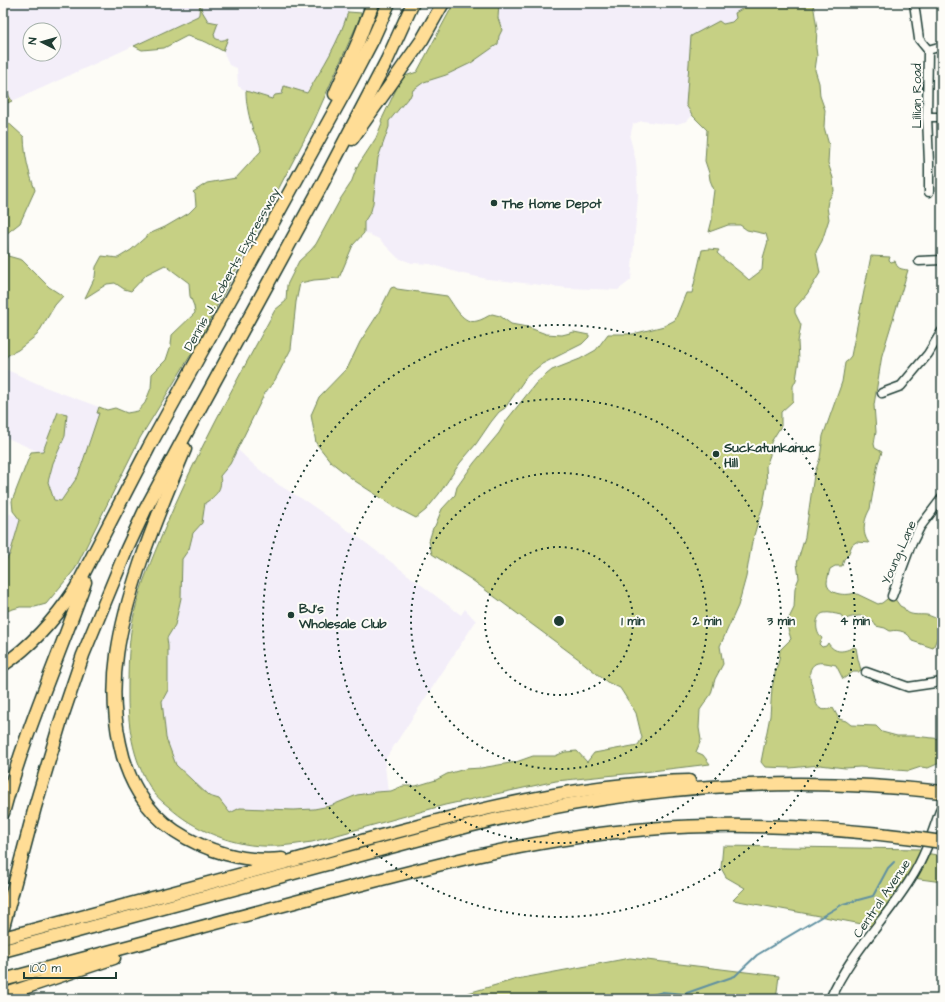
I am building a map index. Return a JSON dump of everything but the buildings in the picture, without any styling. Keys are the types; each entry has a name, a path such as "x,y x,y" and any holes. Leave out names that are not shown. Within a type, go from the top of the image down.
{"highway":[{"path":"280,210 347,68 373,3"},
{"name":"Dennis J. Roberts Expressway","path":"97,547 149,448 358,67 389,3"},
{"path":"3,927 35,807 61,720 97,620 135,530 319,190 387,60 413,3"},
{"path":"319,190 369,114 422,40 443,3"},
{"path":"215,380 150,537 132,589 123,621 117,648 114,685 115,719 121,751 132,781 142,799 163,822 190,840 220,852 259,859 285,859 328,850"},
{"path":"3,665 34,640 56,615 76,588 97,547"},
{"path":"3,813 31,724 82,591 97,547"},
{"path":"3,938 494,806 570,792 631,784 669,781 759,780 804,784"},
{"path":"3,951 454,830 535,810 625,795 692,788 759,784 875,786 937,792"},
{"path":"7,979 471,856 529,844 581,836 648,829 714,826 810,828 942,842"},
{"path":"5,994 190,930"}],"street":[{"name":"Lillian Road","path":"914,3 919,39 928,50 927,117 929,192"},
{"path":"928,50 942,46"},
{"path":"927,117 942,117"},
{"path":"919,261 942,260"},
{"path":"882,393 901,386 928,354 942,331"},
{"name":"Young Lane","path":"892,596 910,547 920,527 942,498"},
{"path":"866,672 908,687 942,682"},
{"name":"Central Avenue","path":"830,999 849,965 898,899 915,872 929,842 942,805"}],"shaded area":[{"path":"3,3 351,3 343,29 335,47 306,93 299,91 282,94 272,99 246,91 238,86 237,68 229,65 223,51 227,38 224,40 219,40 215,38 200,5 198,16 12,101 9,97 3,60"},
{"path":"499,3 752,3 736,13 736,18 732,22 722,24 686,105 693,115 687,121 677,124 642,121 633,124 630,138 636,161 638,196 631,280 618,290 568,288 487,279 459,273 430,264 412,263 398,258 379,239 364,232 364,222 371,211 373,203 378,158 389,127 389,121 410,97 413,90 424,82 446,75 498,45 499,36 502,30 498,18"},
{"path":"3,368 45,387 99,407 97,412 99,413 78,476 61,501 54,500 48,482 53,463 65,436 43,451 39,452 3,436"},
{"path":"237,449 279,485 307,502 362,540 461,615 465,609 476,621 386,758 385,766 388,791 357,795 330,806 314,809 230,813 219,799 209,796 175,765 166,738 162,701 168,690 167,638 176,625 181,598 182,559 189,549 193,533 202,523 205,503 216,496 220,476 230,464"},
{"path":"3,512 17,516 20,520 10,554 3,565"}],"green space":[{"path":"200,3 202,11 208,21 218,23 214,34 215,38 218,40 225,40 228,38 223,51 206,42 187,36 164,48 142,50 134,46 198,16"},
{"path":"454,3 499,3 498,18 502,30 499,36 498,44 471,63 446,75 424,82 413,90 410,97 389,121 389,127 378,158 373,203 371,211 364,222 364,233 353,245 339,278 300,283 296,302 291,349 275,380 265,393 230,464 220,476 221,481 218,492 205,503 202,523 193,533 189,549 182,559 181,598 175,625 167,638 168,690 162,701 166,738 176,765 209,796 219,799 230,813 240,808 293,810 314,809 330,806 357,795 391,791 403,786 416,786 465,769 516,762 533,756 555,756 565,752 577,751 587,762 594,753 638,745 642,738 636,713 620,688 607,682 580,660 472,580 432,554 429,541 442,509 455,495 457,487 474,463 499,433 506,421 536,383 552,370 580,359 596,350 608,334 633,334 664,326 675,320 686,293 692,293 702,250 719,250 717,253 749,280 762,270 763,258 768,241 766,234 747,230 740,225 728,225 709,232 712,220 714,190 705,161 707,130 693,116 686,105 691,36 719,21 723,24 732,22 736,18 735,13 752,3 813,3 817,29 817,56 815,70 819,83 820,96 825,110 824,127 829,145 828,163 833,178 834,191 828,201 827,207 829,219 822,241 816,252 820,273 807,294 795,308 795,313 801,325 798,342 799,360 796,380 793,386 793,401 781,412 781,426 771,442 770,455 766,466 767,484 763,505 752,542 746,577 738,606 720,646 723,664 715,679 711,694 700,710 699,728 701,740 696,752 703,755 710,764 556,781 445,805 312,842 269,846 238,843 201,829 179,815 154,793 147,782 137,759 129,722 128,664 137,600 174,506 216,421 275,310 286,301 287,285 299,261 316,244 341,198 351,183 357,167 376,138 382,123 381,121 402,77 417,72"},
{"path":"348,12 362,13 313,123 195,348 140,438 75,569 46,604 35,607 20,607 3,612 3,565 10,554 20,520 13,511 12,501 31,452 43,451 58,412 67,414 65,436 53,463 48,482 54,500 61,501 78,476 99,413 97,413 99,407 107,410 115,408 127,413 138,411 145,403 151,388 152,374 166,360 171,345 172,335 195,313 190,296 189,283 165,265 147,274 131,291 124,289 115,283 107,284 85,298 95,277 96,267 102,256 118,258 131,250 149,234 165,227 189,213 196,206 195,194 193,192 207,183 236,178 261,151 250,120 246,91 272,99 275,95 282,94 284,86 307,93 325,64"},
{"path":"3,60 9,96 12,101 3,105"},
{"path":"3,118 24,137 27,164 35,190 20,223 6,234 8,256 22,260 49,287 63,296 55,305 37,335 18,350 8,355 3,362"},
{"path":"871,256 890,257 889,260 891,262 895,261 897,266 908,270 882,355 874,405 876,432 874,444 875,448 882,452 878,463 870,509 864,526 866,539 869,543 856,542 852,545 848,555 844,559 842,566 835,566 830,569 827,583 831,590 838,594 855,593 878,604 882,603 892,595 900,606 908,613 927,615 937,619 942,619 942,634 938,636 933,648 912,641 906,633 897,630 890,631 876,626 869,618 857,616 843,620 841,615 824,613 818,617 817,621 818,633 822,638 819,644 822,647 826,646 828,643 834,649 840,651 854,647 856,648 861,670 860,672 853,672 843,679 836,665 820,663 815,664 812,667 810,676 816,703 823,710 833,708 839,719 846,721 851,725 876,726 882,732 897,736 942,739 942,762 928,768 921,767 909,771 860,767 845,768 820,765 790,768 765,767 761,762 770,716 772,688 780,650 791,639 787,626 788,620 794,608 795,588 799,578 797,563 805,537 814,475 820,458 823,436 842,382 845,363 851,356"},
{"path":"394,287 397,289 447,296 459,313 467,320 477,321 492,314 500,316 511,324 527,327 546,334 562,335 574,332 589,335 589,337 582,344 542,364 527,376 505,408 499,412 460,463 439,494 426,510 416,518 395,507 355,481 331,462 316,443 311,415 319,397 348,367 360,342 378,314 391,288"},
{"path":"723,846 921,849 925,850 926,853 942,856 942,882 913,878 878,927 733,900 745,888 726,877 721,868"},
{"path":"630,958 779,976 776,999 447,999 517,979"}],"waterway":[{"path":"641,999 663,992 684,994 735,976 757,955 843,904 873,896 888,868 894,862"}],"place":[{"name":"The Home Depot","path":"494,203"},
{"name":"Suckatunkanuc Hill","path":"716,454"},
{"name":"BJ's Wholesale Club","path":"291,615"}]}
